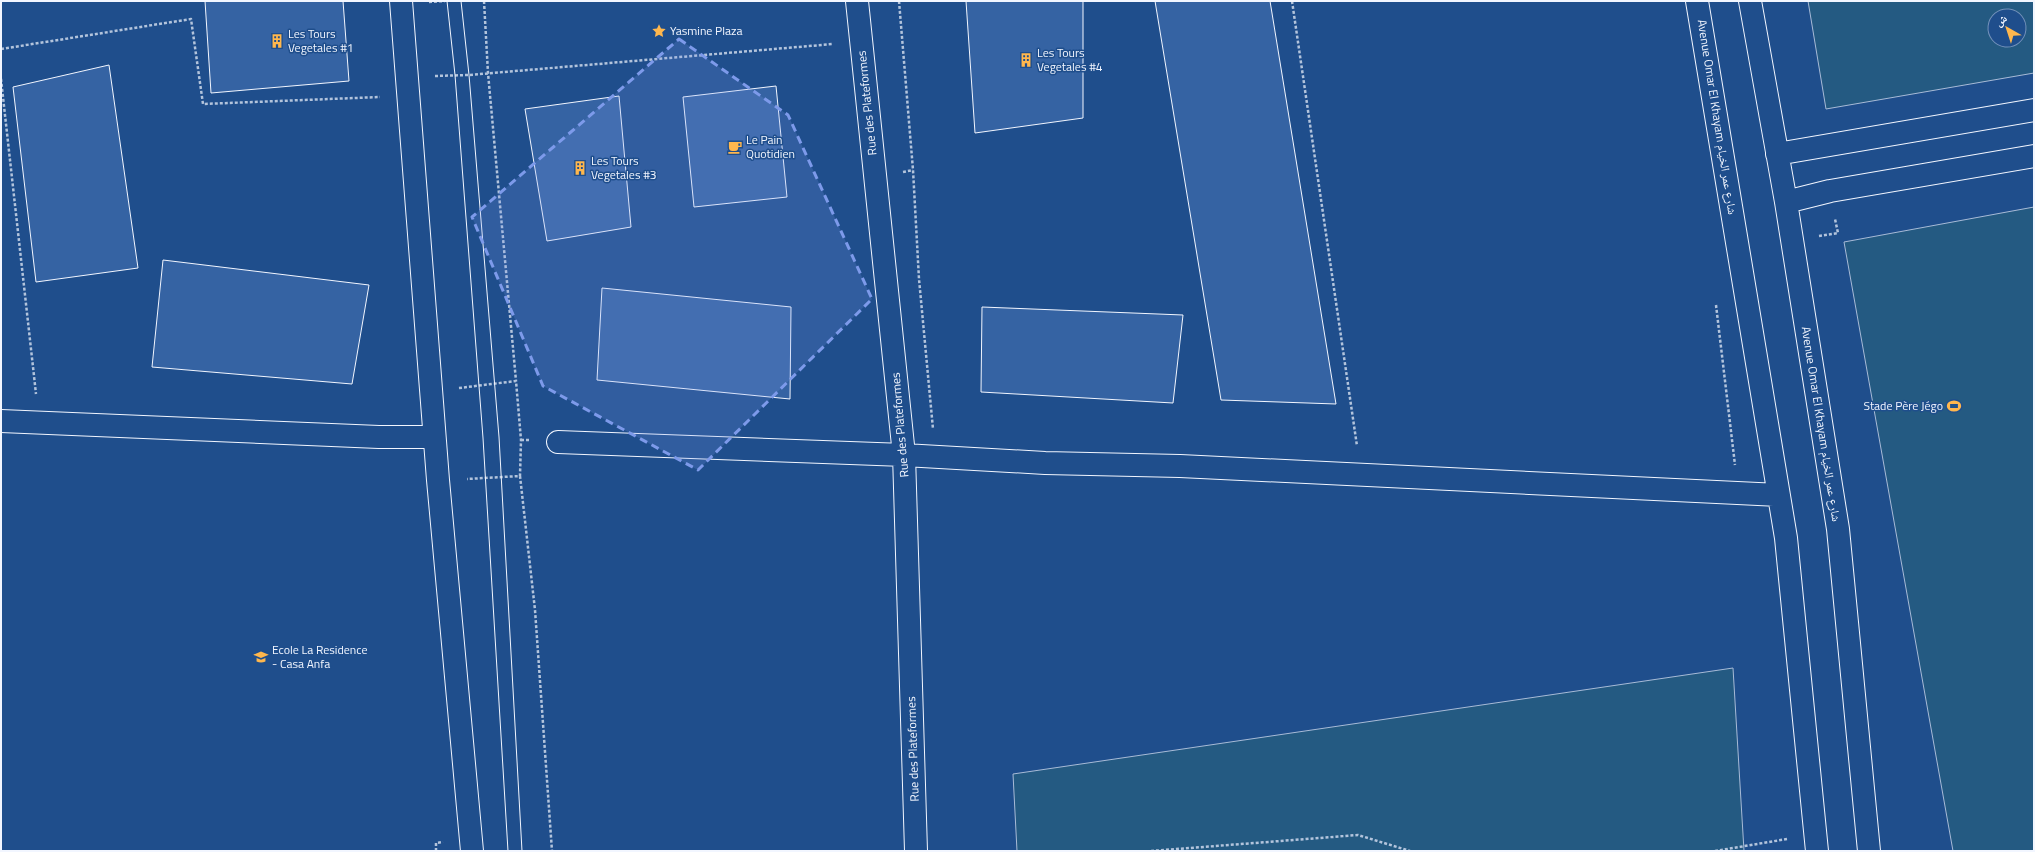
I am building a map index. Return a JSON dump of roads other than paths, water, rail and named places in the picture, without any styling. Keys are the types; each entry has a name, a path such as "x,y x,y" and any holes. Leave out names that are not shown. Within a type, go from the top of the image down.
{"street":[{"path":"401,1 434,437 472,851"},
{"name":"Rue des Plateformes","path":"857,1 904,455 916,851"},
{"name":"Avenue Omar El Khayam شارع عمر الخيام","path":"1697,1 1786,538 1816,842"},
{"name":"Avenue Omar El Khayam شارع عمر الخيام","path":"1750,1 1786,202 1838,529 1869,851"},
{"path":"1777,154 2034,110"},
{"path":"1786,202 1830,191 2034,156"},
{"path":"1,421 379,437 434,437"},
{"path":"558,442 904,455 936,458 1361,475 1779,495"}],"tram line":[{"path":"447,1 455,75 483,438 508,851"},
{"path":"461,1 469,75 499,437 522,851"}],"place":[{"name":"Yasmine Plaza","path":"659,31"},
{"name":"Les Tours Vegetales #1","path":"277,41"},
{"name":"Les Tours Vegetales #4","path":"1026,60"},
{"name":"Le Pain Quotidien","path":"735,147"},
{"name":"Les Tours Vegetales #3","path":"580,168"},
{"name":"Stade Père Jégo","path":"1954,406"},
{"name":"Ecole La Residence - Casa Anfa","path":"261,657"}]}
